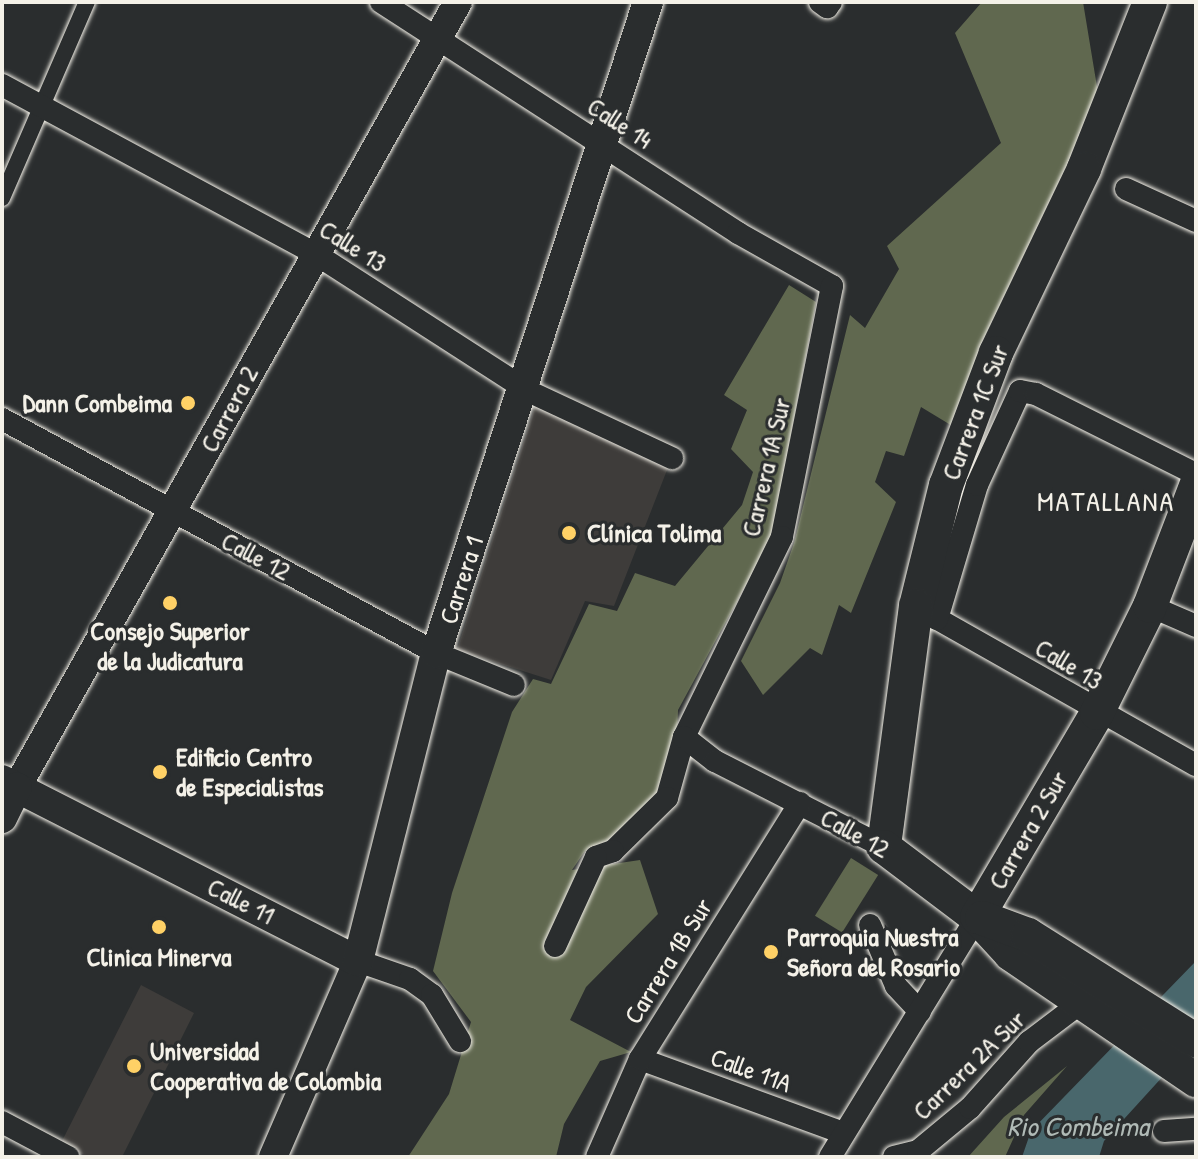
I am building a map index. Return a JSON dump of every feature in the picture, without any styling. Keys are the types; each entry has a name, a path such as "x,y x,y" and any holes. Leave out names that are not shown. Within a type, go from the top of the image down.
{"main road":[{"name":"Carrera 1","path":"358,961 436,653 523,387 598,142 648,2"},
{"name":"Carrera 1C Sur","path":"884,847 946,485 996,353 1084,169 1150,2"},
{"name":"Carrera 2 Sur","path":"977,917 1097,713 1150,606 1196,486"},
{"name":"Carrera 2","path":"2,818 9,784"},
{"name":"Calle 11","path":"9,784 358,961"},
{"name":"Calle 12","path":"884,847 977,917 1028,935 1088,998 1196,1080"},
{"name":"Calle 12","path":"1088,998 1196,1041"}],"street":[{"path":"2,198 87,2"},
{"name":"Calle 14","path":"381,2 738,233 832,286"},
{"name":"Carrera 2","path":"9,784 173,512 314,253 458,2"},
{"name":"Calle 13","path":"2,85 314,253 523,387 672,458"},
{"path":"1126,189 1196,221"},
{"name":"Carrera 1A Sur","path":"555,946 596,857 613,851 667,798 684,737 782,537 832,286"},
{"path":"926,612 977,485 1020,391 1036,394 1196,474"},
{"name":"Calle 12","path":"2,419 436,653 514,685"},
{"path":"1150,606 1196,626"},
{"name":"Calle 13","path":"926,612 1097,713 1196,765"},
{"name":"Calle 12","path":"684,737 715,761 884,847"},
{"name":"Carrera 1B Sur","path":"597,1157 640,1059 800,803"},
{"name":"Carrera 2 Sur","path":"830,1157 977,917"},
{"path":"870,925 896,986 920,1012"},
{"name":"Calle 11","path":"358,961 410,979 432,995 460,1041"},
{"name":"Carrera 1","path":"273,1157 358,961"},
{"name":"Carrera 2A Sur","path":"894,1157 918,1151 970,1108 1029,1042 1088,998"},
{"name":"Calle 11A","path":"640,1059 843,1133"},
{"path":"2,1122 68,1157"},
{"path":"1164,1131 1196,1129"}],"shaded area":[{"name":"Clínica Tolima","path":"536,403 669,465 614,606 585,601 551,680 457,650"},
{"name":"Universidad Cooperativa de Colombia","path":"141,985 194,1013 122,1157 88,1157 61,1143"}],"green space":[{"path":"982,2 1083,2 1100,105 954,427 921,407 904,456 886,451 875,482 896,502 851,613 839,605 822,655 810,648 763,695 741,661 780,583 794,543 850,315 865,328 899,269 887,246 1001,143 955,33"},
{"path":"789,285 816,302 771,539 678,710 677,737 660,792 615,837 585,851 572,870 640,860 658,914 586,987 570,1020 631,1052 600,1061 564,1124 556,1157 408,1157 449,1094 471,1022 433,971 452,893 512,712 533,679 551,684 589,604 617,611 635,573 675,586 742,505 753,472 731,449 747,410 724,395"},
{"path":"851,858 878,875 842,933 815,916"},
{"path":"1067,1066 1024,1115 1005,1157 968,1157 1004,1117"}],"water":[{"name":"Rio Combeima","path":"1196,961 1196,1040 1104,1141 1099,1157 1022,1157 1031,1131"}],"place":[{"name":"Dann Combeima","path":"188,403"},
{"name":"Clínica Tolima","path":"569,533"},
{"name":"Consejo Superior de la Judicatura","path":"170,603"},
{"name":"Edificio Centro de Especialistas","path":"160,772"},
{"name":"Clinica Minerva","path":"159,927"},
{"name":"Parroquia Nuestra Señora del Rosario","path":"771,952"},
{"name":"Universidad Cooperativa de Colombia","path":"134,1066"}],"district":[{"name":"MATALLANA","path":"1106,501"}]}
